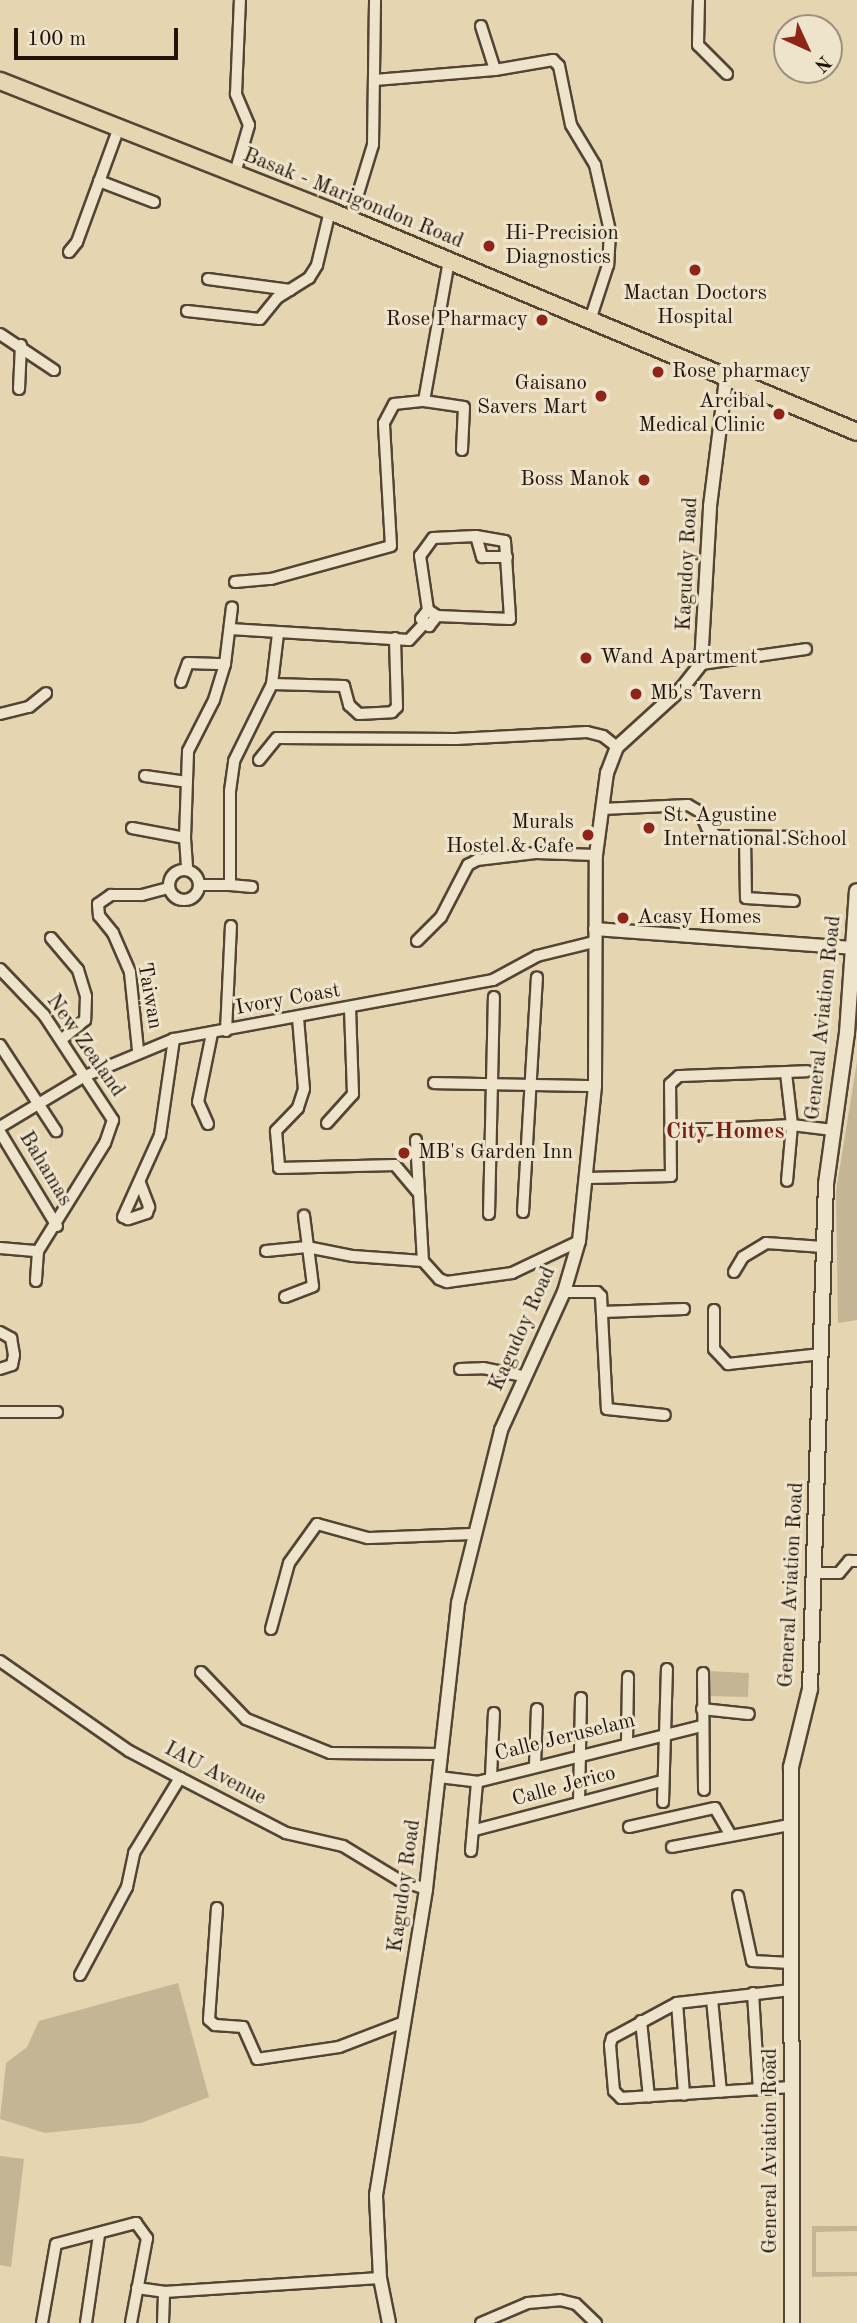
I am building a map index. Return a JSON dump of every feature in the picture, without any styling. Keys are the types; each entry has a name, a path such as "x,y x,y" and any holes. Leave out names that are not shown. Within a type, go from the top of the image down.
{"main road":[{"name":"Basak - Marigondon Road","path":"0,80 330,211 857,432"},
{"name":"General Aviation Road","path":"792,2323 791,1767 810,1689 823,1248 833,1129 855,947 857,891"}],"street":[{"path":"235,173 249,125 236,94 240,0"},
{"path":"351,220 373,145 375,0"},
{"path":"699,0 698,45 727,74"},
{"path":"481,26 495,70"},
{"path":"375,80 495,70 552,60 559,66 571,125 598,175 610,231 608,265 590,320"},
{"path":"69,252 118,127"},
{"path":"99,181 154,202"},
{"path":"187,311 253,322 290,290 309,278 317,265 330,211"},
{"path":"424,401 449,261"},
{"path":"208,279 290,290"},
{"path":"0,334 21,345 54,370"},
{"path":"19,389 21,345"},
{"name":"Kagudoy Road","path":"701,664 710,506 726,379"},
{"path":"235,582 271,579 391,546 384,423 394,404 424,401 464,407 462,450"},
{"path":"476,536 482,557 507,557"},
{"path":"230,629 409,640 424,624 433,624 420,556 433,538 476,536 505,541 510,620 433,613"},
{"path":"232,607 225,664 214,700 188,751 185,838 187,870 199,884 252,887"},
{"path":"230,884 234,761 272,684 278,634"},
{"path":"272,684 344,686 349,705 359,713 392,712 397,707 395,638"},
{"path":"259,760 275,738 456,739 587,732 603,736 617,747 683,687 701,664 806,649"},
{"path":"181,682 188,663 225,664"},
{"path":"0,714 29,707 46,693"},
{"name":"Kagudoy Road","path":"389,2323 380,2278 376,2195 426,1889 458,1603 501,1430 523,1376 564,1292 579,1241 596,1086 596,855 602,809 617,747"},
{"path":"145,776 187,782"},
{"path":"602,809 688,805 700,812 714,835 798,837"},
{"path":"132,828 185,838"},
{"path":"745,836 746,898 794,901"},
{"path":"417,941 441,917 468,865 477,860 536,853 596,855"},
{"path":"187,870 173,874 169,888 178,899 188,900 199,884"},
{"name":"Taiwan","path":"138,1051 130,972 113,933 99,916 99,904 111,895 142,895 169,888"},
{"path":"226,1031 231,926"},
{"path":"595,936 855,947"},
{"name":"Ivory Coast","path":"0,1127 85,1076 138,1051 174,1039 493,980 537,956 595,936"},
{"path":"51,938 78,970 86,996 85,1020 62,1039"},
{"name":"New Zealand","path":"0,969 62,1039 113,1120 111,1130 57,1226"},
{"path":"523,1212 537,977"},
{"path":"489,1214 494,997"},
{"path":"327,1123 353,1094 350,1008"},
{"path":"298,1018 304,1089 298,1108 276,1131 278,1168 395,1165 418,1192"},
{"path":"208,1124 198,1102 212,1033"},
{"path":"140,1182 160,1135 174,1039"},
{"path":"0,1045 55,1132"},
{"path":"588,1178 667,1180 673,1172 670,1084 679,1076 807,1071"},
{"path":"786,1073 792,1125 787,1181"},
{"path":"434,1083 494,1082 596,1086"},
{"path":"673,1130 792,1125 833,1129"},
{"name":"Bahamas","path":"0,1132 57,1226"},
{"path":"416,1140 423,1261"},
{"path":"285,1297 313,1286 304,1216"},
{"path":"36,1281 38,1251 57,1226"},
{"path":"266,1251 307,1247 353,1256 423,1261 447,1282 512,1273 579,1241"},
{"path":"734,1272 743,1257 766,1243 823,1248"},
{"path":"0,1248 38,1251"},
{"path":"564,1292 599,1293 607,1409 665,1415"},
{"path":"601,1312 684,1310"},
{"path":"713,1310 714,1349 728,1364 821,1354"},
{"path":"0,1332 11,1338 14,1355 12,1365 0,1370"},
{"path":"460,1369 483,1368 523,1376"},
{"path":"0,1412 57,1412"},
{"path":"271,1629 289,1563 317,1524 368,1538 473,1534"},
{"path":"815,1573 839,1573 849,1561 857,1561"},
{"name":"IAU Avenue","path":"0,1661 130,1751 180,1779 286,1833 343,1846 399,1880 426,1889"},
{"path":"663,1802 662,1733 667,1669"},
{"path":"201,1672 246,1719 330,1753 441,1754"},
{"path":"703,1673 701,1726 704,1790"},
{"path":"627,1742 628,1677"},
{"path":"579,1802 581,1698"},
{"path":"535,1765 537,1709"},
{"path":"702,1709 749,1714"},
{"path":"491,1776 494,1713"},
{"name":"Calle Jeruselam","path":"439,1777 477,1782 491,1776 662,1733 701,1726"},
{"path":"80,1975 127,1887 134,1853 180,1779"},
{"name":"Calle Jerico","path":"475,1830 662,1781"},
{"path":"471,1852 475,1830 477,1782"},
{"path":"629,1827 715,1808 730,1834"},
{"path":"672,1847 730,1834 790,1825"},
{"path":"738,1896 752,1961 791,1963"},
{"path":"217,1908 209,2020 215,2025 243,2027 257,2059 338,2047 404,2022"},
{"path":"791,1990 677,2003 641,2021 610,2041 614,2091 621,2098 792,2087"},
{"path":"753,1993 759,2090"},
{"path":"712,1999 721,2092"},
{"path":"677,2003 684,2095"},
{"path":"641,2021 649,2097"},
{"path":"42,2323 56,2244 99,2235 136,2223 144,2228 147,2238 131,2323"},
{"path":"86,2323 99,2235"},
{"path":"136,2288 164,2292 380,2278"},
{"path":"163,2323 164,2292"},
{"path":"481,2323 528,2303 560,2300 576,2304 596,2323"}],"shaded area":[{"path":"857,1061 857,1320 838,1323 836,1191"},
{"path":"707,1671 749,1673 748,1697 706,1696"},
{"path":"178,1983 209,2097 141,2123 45,2133 0,2119 6,2063 27,2047 39,2021"},
{"path":"0,2156 24,2159 11,2267 0,2265"},
{"path":"812,2226 857,2226 857,2231 816,2232 816,2272 857,2272 857,2276 812,2277"}],"place":[{"name":"Hi-Precision Diagnostics","path":"489,246"},
{"name":"Mactan Doctors Hospital","path":"695,270"},
{"name":"Rose Pharmacy","path":"542,320"},
{"name":"Rose pharmacy","path":"658,372"},
{"name":"Gaisano Savers Mart","path":"601,396"},
{"name":"Arcibal Medical Clinic","path":"779,414"},
{"name":"Boss Manok","path":"644,480"},
{"name":"Wand Apartment","path":"586,658"},
{"name":"Mb's Tavern","path":"636,694"},
{"name":"St. Agustine International School","path":"649,828"},
{"name":"Murals Hostel & Cafe","path":"588,835"},
{"name":"Acasy Homes","path":"623,918"},
{"name":"MB's Garden Inn","path":"404,1153"}],"district":[{"name":"City Homes","path":"725,1132"}]}
